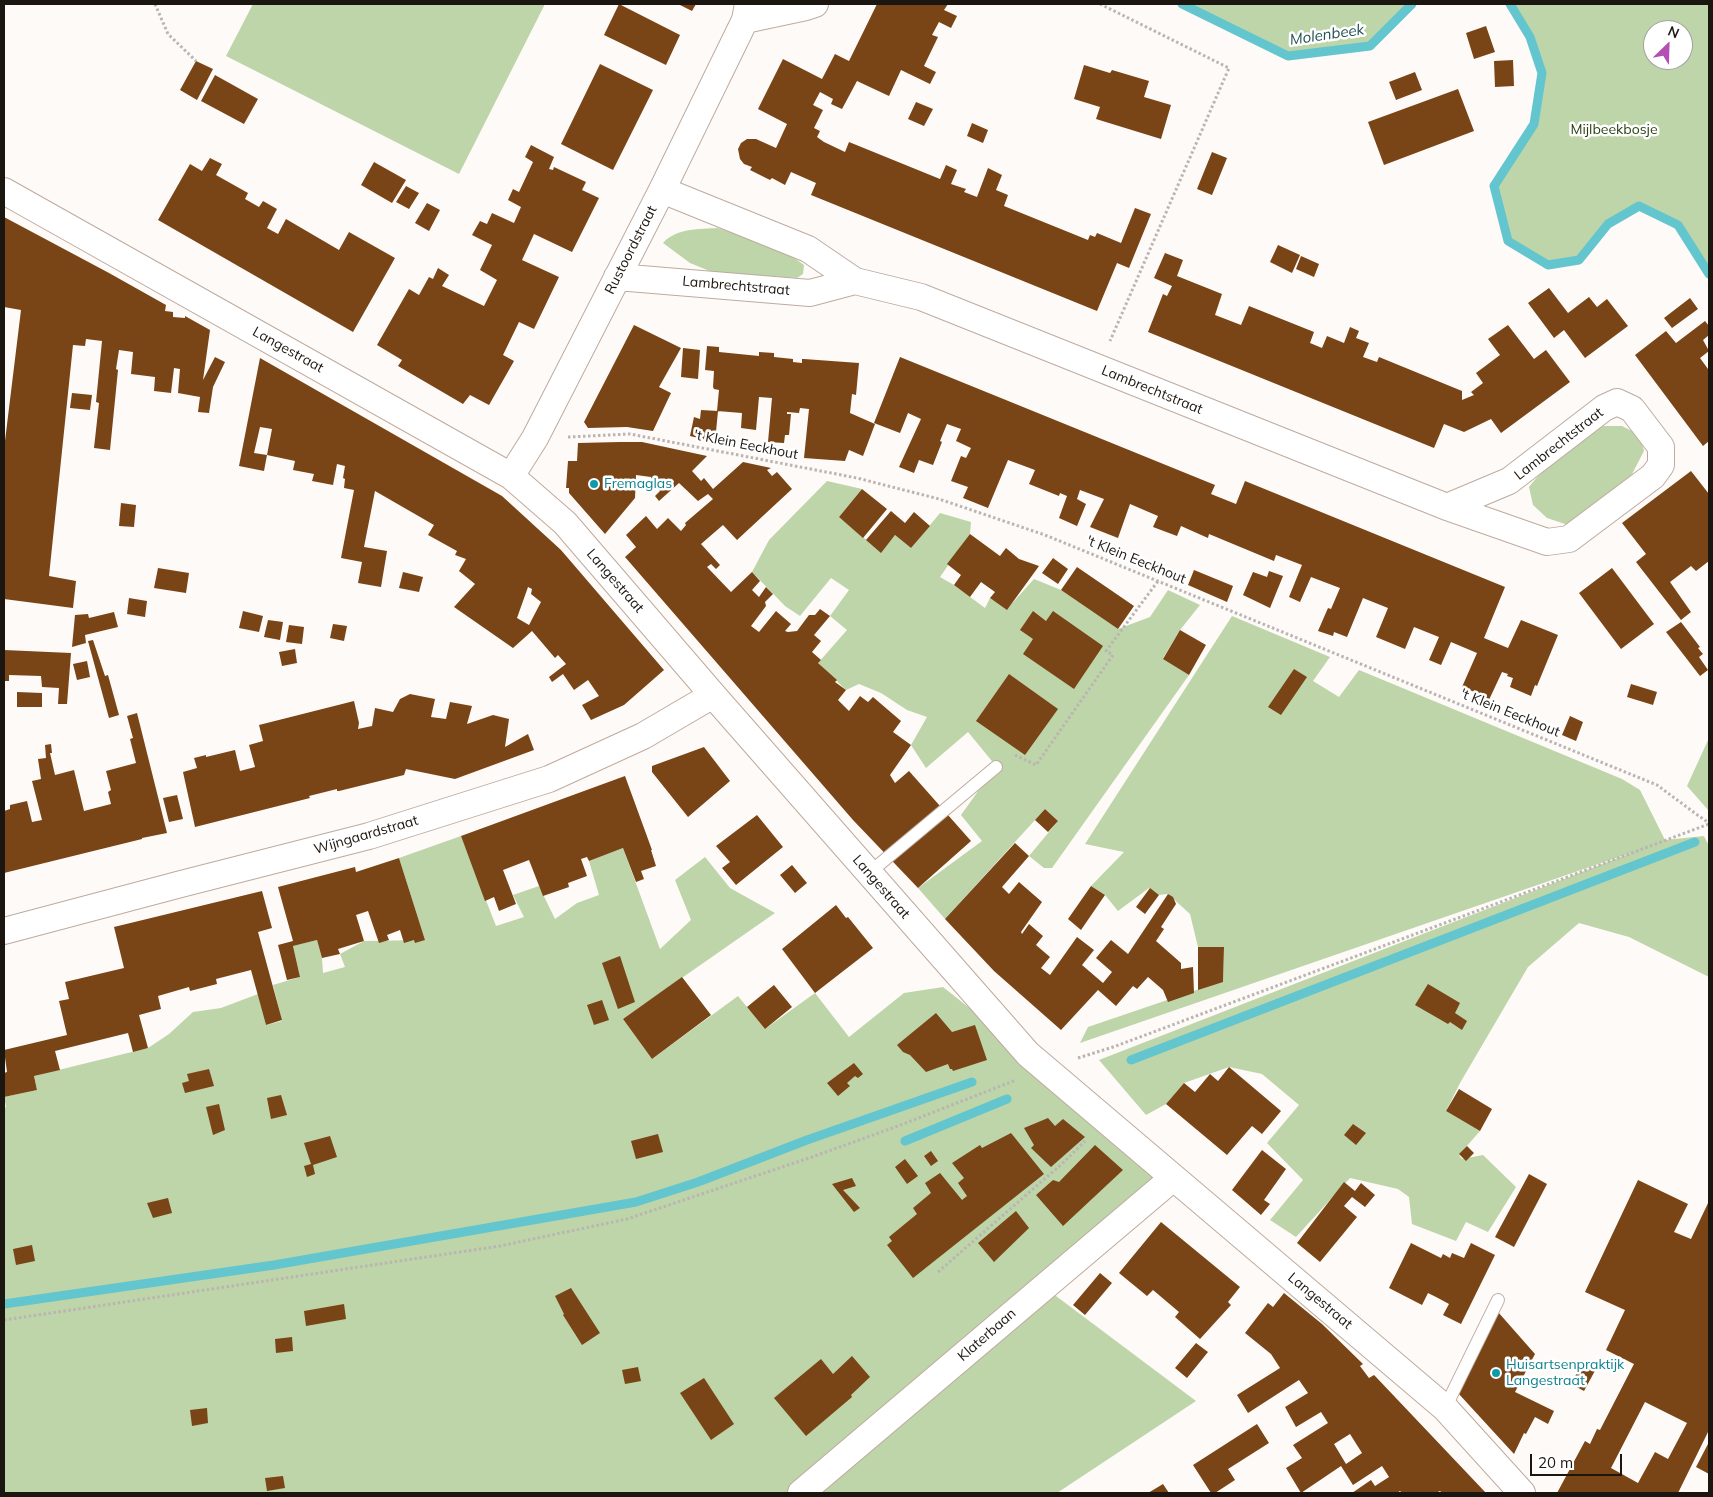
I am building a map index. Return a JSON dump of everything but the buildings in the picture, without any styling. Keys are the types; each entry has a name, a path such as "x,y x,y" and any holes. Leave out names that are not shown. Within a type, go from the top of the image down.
{"street":[{"name":"Rustoordstraat","path":"511,476 534,438 662,190 746,12 806,8 815,4"},
{"name":"Lambrechtstraat","path":"662,190 808,250 855,281 921,297 1447,507 1547,542 1569,539 1653,476 1660,465 1661,447 1632,408 1617,402 1604,408 1510,481 1447,507"},
{"name":"Langestraat","path":"4,191 511,476 566,524 713,695 1028,1054 1445,1408 1522,1493"},
{"name":"Lambrechtstraat","path":"617,278 810,293 855,281"},
{"name":"Wijngaardstraat","path":"4,931 369,836 549,779 643,736 713,695"},
{"name":"Klaterbaan","path":"801,1493 1173,1178"}],"lane":[{"path":"869,873 996,766"},
{"path":"1445,1408 1498,1300"}],"path":[{"path":"155,4 168,34 196,61"},
{"path":"1098,368 1229,68 1100,4"},
{"name":"'t Klein Eeckhout","path":"534,438 630,434 857,478 939,499 1004,520 1158,580 1657,785 1709,823"},
{"path":"996,766 998,769 1016,754 1036,765 1113,655 1106,651 1158,580"},
{"path":"4,1320 500,1246 627,1219 898,1126 1046,1068 1116,1046 1709,823"},
{"path":"938,1272 1064,1162 1107,1120"}],"green space":[{"path":"253,4 545,4 459,174 226,56"},
{"path":"1182,4 1412,4 1370,46 1288,56"},
{"name":"Mijlbeekbosje","path":"1510,4 1709,4 1709,274 1678,225 1639,206 1608,224 1579,260 1548,265 1508,241 1494,186 1534,124 1542,73 1530,37"},
{"path":"718,228 786,253 804,265 803,274 797,278 712,272 690,263 663,243 668,238 681,232"},
{"path":"1603,426 1622,426 1640,435 1644,451 1630,478 1568,525 1547,518 1533,505 1529,487 1563,453"},
{"path":"827,481 862,489 839,517 881,552 895,535 911,548 940,513 971,522 970,534 940,577 985,608 990,598 1007,609 1034,579 1061,590 1118,629 1150,617 1168,590 1200,605 1180,630 1163,658 1189,675 1052,868 1044,868 1029,856 1058,821 1045,809 945,919 918,888 982,841 961,815 996,766 968,732 926,768 911,745 927,717 907,710 881,693 859,684 846,690 818,663 847,630 830,616 849,590 831,578 800,616 785,606 752,572 769,540"},
{"path":"1232,616 1330,657 1313,681 1339,697 1359,670 1622,779 1640,790 1665,840 1704,836 1709,846 1709,977 1629,937 1579,923 1528,967 1460,1083 1446,1111 1480,1131 1459,1155 1462,1159 1483,1155 1516,1187 1488,1232 1466,1222 1456,1241 1412,1224 1409,1197 1398,1189 1350,1178 1296,1237 1270,1220 1303,1180 1267,1143 1299,1105 1262,1074 1229,1067 1184,1083 1166,1104 1146,1115 1099,1060 1636,851 1080,1043 1088,1027 1223,981 1224,947 1198,947 1190,914 1168,894 1159,895 1149,888 1118,911 1105,895 1091,886 1124,852 1085,844"},
{"path":"1709,738 1709,811 1687,786"},
{"path":"461,836 496,926 524,917 513,895 539,886 555,919 577,903 599,895 589,861 623,848 660,949 691,920 675,880 705,857 730,888 775,913 623,1019 652,1059 738,996 765,1029 815,993 849,1037 904,993 943,987 1045,1068 1173,1178 1044,1287 1196,1401 1057,1493 4,1493 4,1108 6,1107 4,1097 37,1090 34,1076 148,1048 169,1034 193,1012 221,1008 258,994 266,1025 282,1021 273,985 300,977 293,946 317,940 322,958 323,973 345,967 340,954 364,941 425,940 399,858"}],"waterway":[{"name":"Molenbeek","path":"1182,4 1288,56 1370,46 1412,4"},
{"name":"Molenbeek","path":"1510,4 1530,37 1542,73 1534,124 1494,186 1508,241 1548,265 1579,260 1608,224 1639,206 1678,225 1709,274"},
{"path":"1131,1060 1695,842"},
{"path":"4,1304 274,1265 636,1202 698,1182 807,1140 972,1082"},
{"path":"905,1141 1007,1099"}],"place":[{"name":"Fremaglas","path":"594,484"},
{"name":"Huisartsenpraktijk Langestraat","path":"1496,1373"}]}
